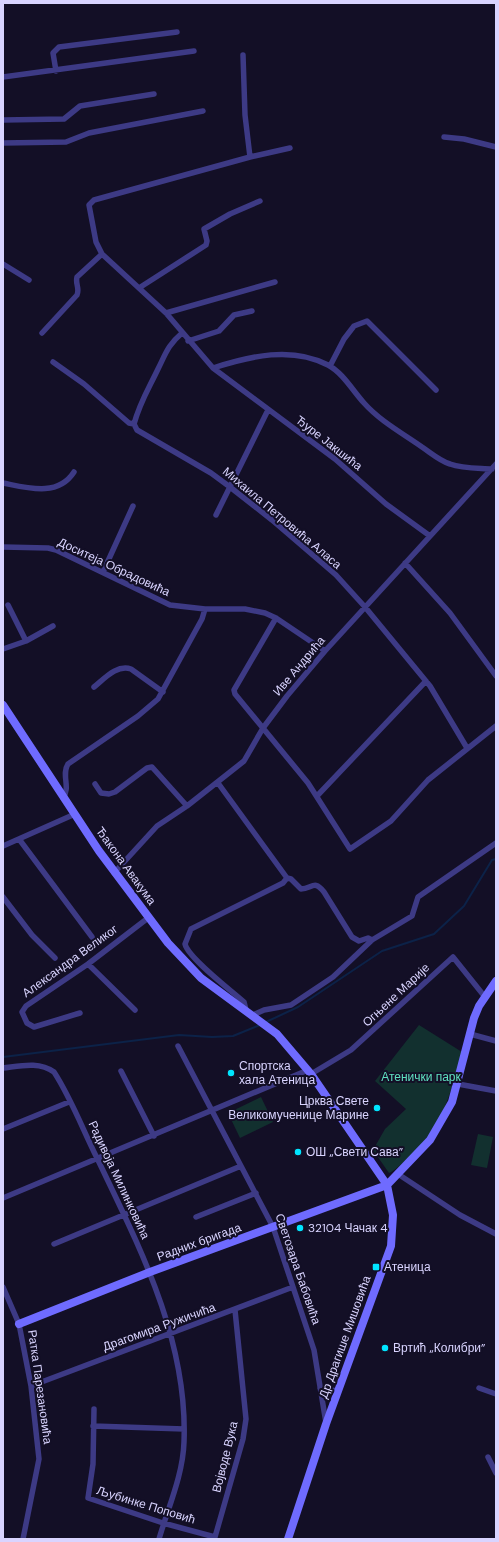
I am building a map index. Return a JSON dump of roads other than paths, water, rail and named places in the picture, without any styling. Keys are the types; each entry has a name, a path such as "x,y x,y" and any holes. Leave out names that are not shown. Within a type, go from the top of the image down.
{"main road":[{"name":"Ђакона Авакума","path":"3,705 63,798 114,873 148,918 183,960 201,978 254,1016"},
{"path":"387,1185 430,1140 452,1102 458,1084 474,1018 485,997 496,981"},
{"name":"Др Драгише Мишовића","path":"254,1016 285,1043 309,1072 387,1185 394,1216 391,1246 337,1391 288,1539"},
{"name":"Радних бригада","path":"20,1324 150,1272 387,1185"}],"street":[{"path":"56,70 53,52 59,48 177,32"},
{"path":"3,77 194,51"},
{"path":"243,56 245,114 250,157"},
{"path":"3,120 64,119 80,106 154,94"},
{"path":"3,143 66,142 89,133 203,111"},
{"path":"444,137 464,139 496,147"},
{"path":"42,333 77,295 79,288 76,281 77,277 102,254 96,242 89,205 94,200 250,157 290,148"},
{"path":"139,288 206,245 207,241 204,229 230,214 260,201"},
{"name":"Ђуре Јакшића","path":"102,254 166,313 188,341 213,368 335,459 386,504 430,536"},
{"path":"3,264 29,280"},
{"path":"166,313 275,282"},
{"path":"188,341 219,331 234,316 252,311"},
{"path":"330,366 344,339 354,326 367,321 436,390"},
{"path":"134,424 140,402 158,369 165,352 169,345 182,333"},
{"path":"213,368 239,360 281,353 298,356 330,366 343,377 364,403 379,418 445,462 469,468 495,466"},
{"name":"Михаила Петровића Аласа","path":"53,362 84,384 129,423 134,424 137,430 211,473 230,487 304,547 336,576 365,607 426,681 449,715 468,748"},
{"path":"216,515 268,410"},
{"name":"Иве Андрића","path":"114,873 157,826 218,783 244,761 263,728 287,696 325,651 495,466"},
{"path":"3,483 47,490 69,479 74,472"},
{"path":"103,572 132,506"},
{"name":"Доситеја Обрадовића","path":"3,547 48,548 56,550 170,605 205,609 245,609 265,614 276,618 325,651"},
{"path":"405,563 450,613 496,676"},
{"path":"8,605 26,641"},
{"path":"63,798 67,790 64,772 68,764 151,706 163,692 202,619 205,609"},
{"path":"276,618 234,690 235,694 308,783 350,849 391,821 428,780 496,726"},
{"path":"3,649 26,641 53,626"},
{"path":"94,687 117,670 125,668 131,669 163,692"},
{"path":"317,796 426,681"},
{"path":"95,784 101,793 112,794 147,768 152,767 187,806"},
{"path":"218,783 288,878 301,889 313,885 319,886 352,937 359,941 368,938 372,940"},
{"path":"3,846 75,814"},
{"path":"19,839 92,937"},
{"path":"254,1016 264,1010 291,1005 333,977 372,940 412,916 418,897 496,843"},
{"path":"246,1010 244,1002 198,962 190,953 185,944 191,929 283,883 288,878"},
{"path":"3,897 32,935 56,958"},
{"name":"Александра Великог","path":"80,1013 34,1027 27,1023 22,1012 26,1006 88,964 148,918"},
{"name":"Огњене Марије","path":"309,1072 351,1050 453,957 485,997"},
{"path":"88,964 135,1010"},
{"path":"470,1034 496,1041"},
{"name":"Светозара Бабовића","path":"178,1046 273,1227 314,1350 326,1424"},
{"name":"Радивоја Милинковића","path":"3,1068 36,1065 49,1068 58,1078 124,1214 150,1272 171,1334 184,1405 184,1429 181,1464 159,1539"},
{"path":"120,1071 154,1136"},
{"path":"3,1198 154,1136 212,1110 309,1072"},
{"path":"458,1084 496,1091"},
{"path":"3,1129 69,1102"},
{"path":"54,1244 241,1166"},
{"path":"398,1174 460,1215 496,1234"},
{"path":"196,1217 256,1193"},
{"name":"Ратка Парезановића","path":"3,1287 20,1324 31,1386 39,1459 23,1539"},
{"name":"Драгомира Ружичића","path":"31,1386 293,1287"},
{"name":"Војводе Вука","path":"215,1537 244,1438 246,1419 235,1310"},
{"path":"320,1388 337,1391"},
{"path":"479,1388 496,1394"},
{"name":"Љубинке Поповић","path":"94,1409 93,1464 88,1498 163,1523 215,1537"},
{"path":"93,1426 184,1429"},
{"path":"488,1457 496,1473"}],"waterway":[{"path":"266,1022 298,1007 382,951 434,934 464,906 492,860 496,859"},
{"path":"3,1057 179,1035 212,1037 233,1036 260,1025"}],"place":[{"name":"Спортска хала Атеница","path":"231,1073"},
{"name":"Црква Свете Великомученице Марине","path":"377,1108"},
{"name":"ОШ „Свети Сава”","path":"298,1152"},
{"name":"32104 Чачак 4","path":"300,1228"},
{"name":"Атеница","path":"376,1267"},
{"name":"Вртић „Колибри”","path":"385,1348"}],"park label":[{"name":"Атенички парк","path":"421,1077"}]}
